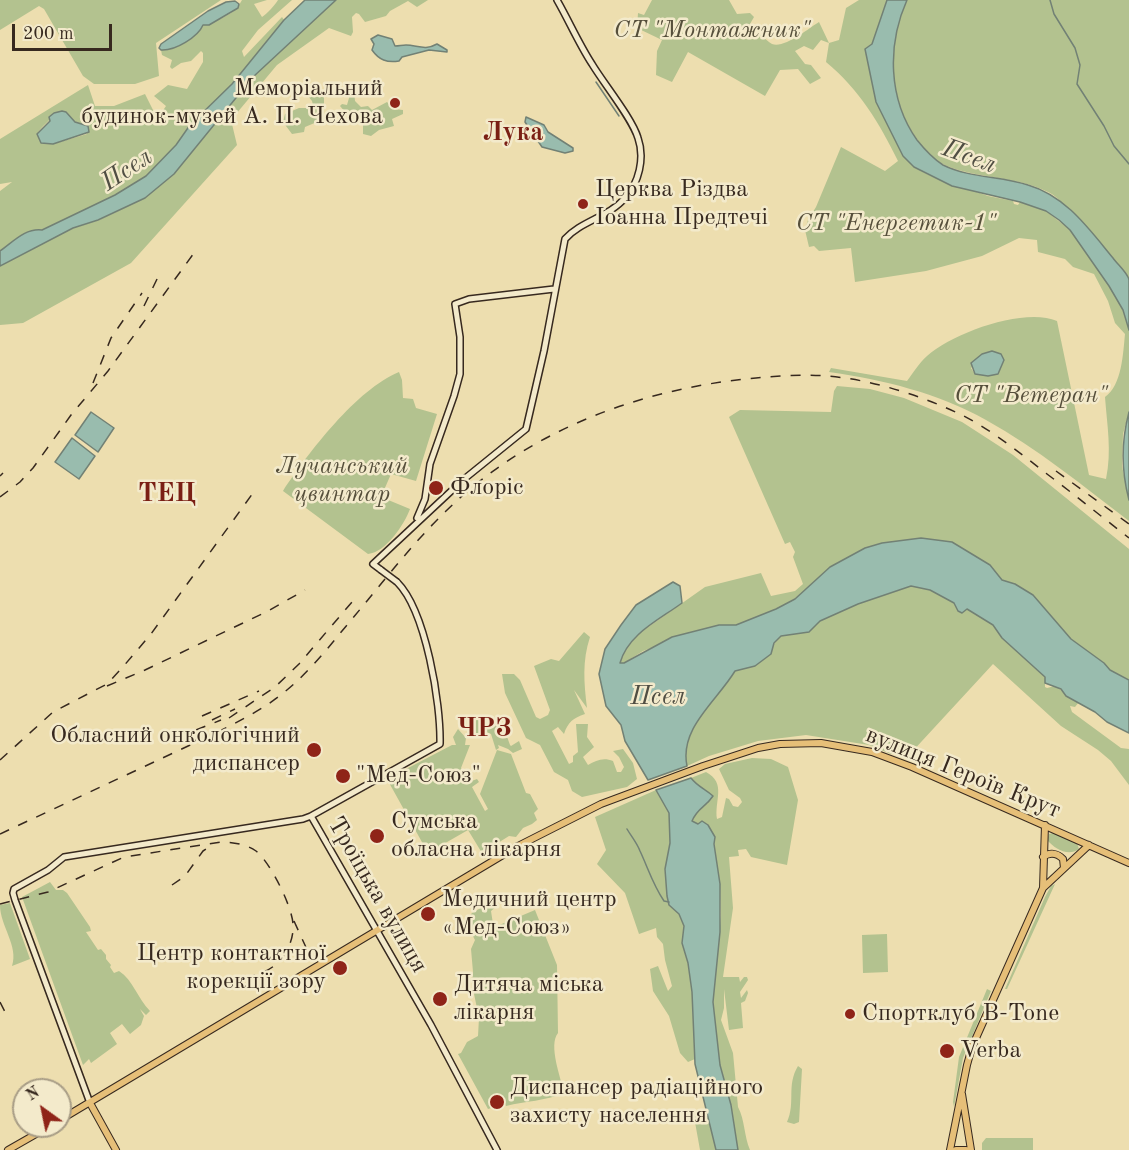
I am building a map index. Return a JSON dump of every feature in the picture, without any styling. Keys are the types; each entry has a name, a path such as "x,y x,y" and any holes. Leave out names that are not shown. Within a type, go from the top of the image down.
{"main road":[{"path":"116,1150 90,1103 13,893 15,887 48,870 64,857 311,816 440,744 431,664 422,632 410,600 397,582 373,564 474,470 526,429 544,351 565,239 574,230 626,198 635,183 640,168 640,147 634,129 589,60 557,0"},
{"path":"415,523 425,499 430,464 460,374 460,338 455,304 469,299 554,289"},
{"name":"вулиця Героїв Крут","path":"72,1113 377,929 554,826 642,788 758,748 780,744 821,742 858,747 902,762 1129,863"},
{"name":"Троїцька вулиця","path":"311,816 377,929 497,1150"},
{"path":"1043,888 1044,825"},
{"path":"950,1150 972,1047 1043,888 1089,845"},
{"path":"1043,857 1057,854 1063,859 1064,868"},
{"path":"962,1090 971,1150"},
{"path":"8,1150 29,1138"},
{"path":"956,1150 966,1150"}],"green space":[{"path":"0,0 221,0 156,43 159,76 135,84 94,84 83,76 44,9 39,6 0,30"},
{"path":"242,0 267,0 254,4 262,17 278,0 292,0 258,30 242,51 244,57 282,17 284,20 232,84 190,125 176,145 146,176 115,195 42,230 25,233 0,251 0,191 12,182 0,184 0,139 88,85 95,106 114,106 145,94 155,114 162,112 166,106 154,96 168,85 187,89 203,62 203,53 201,51 191,61 181,63 172,69 170,67 172,60 162,55 161,50 173,48 185,42 203,25 235,10","holes":["62,111 75,122 83,125 87,134 53,144 41,143 37,134 54,113"]},
{"path":"336,0 428,0 417,7 408,1 390,11 386,16 365,22 356,13 352,17 351,36 329,28 277,65 231,120 237,145 131,263 23,323 0,325 0,266 73,228 99,220 145,198 174,174 253,77"},
{"name":"СТ \"Монтажник\"","path":"652,0 729,0 737,14 750,13 754,17 750,24 769,42 777,45 790,41 819,22 829,43 821,40 813,50 804,46 795,51 805,64 811,65 821,78 810,84 798,69 780,70 765,96 688,52 672,82 656,75 657,51 662,40 637,28 638,13 644,15"},
{"path":"859,0 887,0 872,44 865,49 876,102 903,156 914,167 929,175 988,196 1013,201 1014,204 1018,205 1020,202 1046,211 1070,230 1123,310 1129,330 1129,412 1123,434 1122,466 1129,500 1129,521 1042,455 968,411 910,389 829,372 831,368 907,381 927,356 939,347 971,331 1026,317 1057,321 1089,475 1106,479 1109,448 1105,397 1111,392 1118,377 1125,334 1115,323 1108,301 1094,274 1073,267 1065,259 1038,252 1037,240 1019,238 982,256 926,271 855,282 851,248 819,251 814,246 809,247 805,230 808,220 816,207 841,147 885,171 898,161 859,95 826,62 829,43 839,40 846,8","holes":["992,351 1001,354 1004,360 998,374 988,376 975,374 971,368"]},
{"path":"907,0 1129,0 1129,278 1075,214 1053,195 1023,183 947,166 933,158 923,147 907,123 900,107 894,71 896,35"},
{"path":"314,85 319,93 324,95 324,119 305,127 304,132 292,134 283,122 285,114 299,108 310,108 313,105 304,91 306,88 312,89"},
{"path":"354,90 355,101 361,107 368,106 372,110 387,102 394,109 403,110 403,114 392,119 394,126 379,130 371,136 363,134 363,116 353,115 340,106 347,105 351,91"},
{"name":"Лучанський цвинтар","path":"399,372 403,398 413,399 416,408 437,414 416,481 391,474 381,497 410,509 399,530 388,543 368,554 283,491 320,441 350,407 383,380"},
{"path":"837,386 870,389 904,398 962,422 1013,455 1129,549 1129,680 1110,670 1071,639 1015,584 1002,580 990,565 963,549 830,567 795,599 777,609 736,625 719,625 689,634 643,651 624,663 619,663 637,635 705,587 761,573 771,596 795,591 803,584 793,557 795,552 790,542 785,544 729,417 740,410 831,412"},
{"path":"911,586 930,590 993,625 1002,638 1045,677 1045,687 1055,686 1079,702 1075,707 1070,706 1072,712 1121,748 1129,749 1129,785 1111,761 1061,726 993,664 910,754 891,754 869,745 806,735 758,741 709,756 687,766 686,752 694,727 734,671 755,666 781,636 809,632 820,621 858,604"},
{"path":"584,632 590,637 584,672 587,708 574,690 585,714 572,721 564,734 558,727 552,731 569,764 573,762 573,756 578,752 576,724 588,724 587,737 594,747 583,757 588,765 606,759 613,761 617,772 621,772 624,767 613,751 623,749 633,763 637,779 627,787 582,797 572,791 568,780 554,772 540,745 526,738 505,693 502,674 514,674 520,680 536,717 540,719 548,715 550,710 534,666 551,659 559,661"},
{"path":"481,715 486,720 499,725 505,722 508,728 505,731 510,745 519,741 522,749 513,753 498,745 499,748 496,750 491,734 486,732 471,734 467,728 474,719"},
{"path":"458,729 466,738 465,745 470,745 461,768 469,782 477,779 479,782 472,787 485,811 488,809 480,794 497,750 511,754 526,793 530,794 538,809 534,813 537,820 523,828 516,837 509,836 482,853 468,830 428,853 387,779 456,745 453,737"},
{"path":"752,758 771,759 788,767 798,800 787,865 751,857 746,849 738,850 739,856 729,857 733,908 723,977 739,977 740,982 744,977 748,980 740,992 741,998 747,990 748,993 745,1001 741,1003 743,1028 729,1030 724,989 724,1008 721,1020 733,1053 738,1107 750,1150 738,1150 731,1105 720,1065 713,1002 721,915 715,837 692,822 697,810 708,803 706,790 698,787 691,778 706,772 716,781 718,787 717,819 722,817 726,798 733,806 738,807 742,802 729,790 719,769 725,764"},
{"path":"656,790 669,813 670,843 665,869 667,896 669,905 679,914 684,926 682,943 688,963 692,992 695,1059 688,1062 680,1053 669,1016 653,991 650,969 658,966 668,991 672,986 663,944 657,937 656,928 639,934 625,893 597,864 606,850 595,817"},
{"path":"1053,833 1077,843 1079,849 1066,852 1058,849 1047,840 1049,834"},
{"path":"50,882 56,890 63,890 67,893 90,927 91,931 86,932 98,950 101,949 106,955 114,973 119,971 124,975 150,1011 146,1015 140,1009 144,1016 141,1025 130,1034 122,1024 110,1033 117,1044 91,1063 89,1059 83,1065 22,897"},
{"path":"1055,884 1007,989 1005,989 1045,897 1051,886"},
{"path":"493,901 497,902 497,906 491,911 493,924 497,926 535,910 557,965 558,1033 554,1045 564,1093 488,1109 458,1054 467,1042 478,1036 479,1018 472,984 471,949 475,940 467,925 467,919 472,913"},
{"path":"10,903 30,959 12,966 13,951 0,905"},
{"path":"887,934 888,972 863,973 862,935"},
{"path":"987,989 991,991 963,1058 954,1107 959,1057"},
{"path":"798,1066 802,1069 799,1122 794,1124 787,1122 791,1108 792,1080"},
{"path":"693,1111 707,1113 716,1150 700,1150"},
{"path":"986,1138 1033,1138 1033,1150 982,1150 982,1143"}],"water":[{"name":"Псел","path":"305,0 336,0 253,77 174,174 145,198 98,220 73,228 0,266 0,251 20,236 30,231 42,230 115,195 146,176 176,145 190,125 232,84 284,20"},
{"name":"Псел","path":"887,0 907,0 896,35 894,72 900,107 917,140 935,160 943,165 974,175 1028,185 1042,190 1065,205 1086,225 1128,277 1129,330 1123,310 1109,286 1070,230 1059,220 1046,211 1020,202 952,186 914,167 903,156 876,102 865,49 872,44"},
{"path":"235,1 239,4 238,8 209,25 203,25 185,42 167,50 159,48 161,44 208,11 226,2"},
{"path":"378,35 392,39 395,46 425,47 437,44 447,52 429,50 391,62 380,58 372,50 374,44 371,39"},
{"path":"62,111 66,112 75,122 88,126 89,132 53,144 41,143 37,134 50,121 49,117"},
{"path":"526,117 544,125 548,132 573,148 573,151 565,153 542,147 525,122"},
{"path":"992,351 1001,354 1004,360 998,374 988,376 975,374 971,363 982,354"},
{"path":"91,412 114,428 98,452 75,435"},
{"path":"1129,412 1129,500 1124,478 1123,456 1124,434"},
{"path":"72,438 95,456 79,479 55,462"},
{"name":"Псел","path":"921,538 952,542 990,565 1002,580 1015,584 1033,595 1071,639 1110,670 1129,680 1129,733 1066,696 1061,689 1045,683 1045,677 1002,638 993,625 967,609 962,613 958,611 954,603 930,590 911,586 858,604 820,621 809,632 781,636 774,643 771,654 755,666 735,671 701,715 689,739 686,752 687,766 648,780 625,741 621,725 606,706 599,674 605,649 636,605 673,582 680,586 682,603 637,636 624,653 620,663 672,637 719,625 736,625 776,609 795,599 830,567 865,548 882,543"},
{"name":"Псел","path":"691,778 713,796 692,821 698,824 702,821 708,825 715,837 720,884 720,932 713,1002 720,1065 731,1105 738,1150 716,1150 695,1064 692,992 688,963 682,943 684,926 679,914 669,905 667,896 665,869 670,843 669,813 656,790"}],"waterway":[{"path":"1050,0 1054,14 1075,48 1080,65 1077,84 1114,146 1129,164"},
{"path":"596,82 619,116"},
{"path":"627,829 639,848 660,895 664,901 669,902"}],"railway":[{"path":"0,497 20,482 33,468 71,415 108,371 194,253"},
{"path":"144,306 158,277"},
{"path":"93,383 111,338 142,293"},
{"path":"0,834 216,733 274,700 306,672 418,540 478,482 513,457 550,436 629,403 713,383 800,375 843,378 896,389 947,408 985,428 1129,538"},
{"path":"1056,471 1129,524"},
{"path":"0,476 3,473"},
{"path":"0,760 53,712 107,684 151,634 253,493"},
{"path":"107,686 268,611 305,590"},
{"path":"229,718 275,687 299,664 352,602"},
{"path":"202,716 259,691"},
{"path":"212,720 235,709"},
{"path":"196,730 221,720"},
{"path":"0,904 48,892 124,857 221,842 248,847 262,857 279,885 292,916 292,938 282,958 268,970 216,988"},
{"path":"172,885 185,876 203,851 211,846"},
{"path":"294,921 309,954"},
{"path":"0,1002 7,1016"}],"place":[{"name":"Меморіальний будинок-музей А. П. Чехова","path":"395,103"},
{"name":"Церква Різдва Іоанна Предтечі","path":"583,204"},
{"name":"Флоріс","path":"436,488"},
{"name":"Обласний онкологічний диспансер","path":"314,750"},
{"name":"\"Мед-Союз\"","path":"343,776"},
{"name":"Сумська обласна лікарня","path":"377,836"},
{"name":"Медичний центр «Мед-Союз»","path":"428,914"},
{"name":"Центр контактної корекції зору","path":"340,968"},
{"name":"Дитяча міська лікарня","path":"440,999"},
{"name":"Спортклуб B-Tone","path":"850,1014"},
{"name":"Verba","path":"947,1051"},
{"name":"Диспансер радіаційного захисту населення","path":"497,1102"}],"district":[{"name":"Лука","path":"513,133"},
{"name":"ТЕЦ","path":"167,494"},
{"name":"ЧРЗ","path":"484,729"}],"park label":[{"name":"СТ \"Енергетик-1\"","path":"896,224"},
{"name":"СТ \"Ветеран\"","path":"1031,396"}]}
